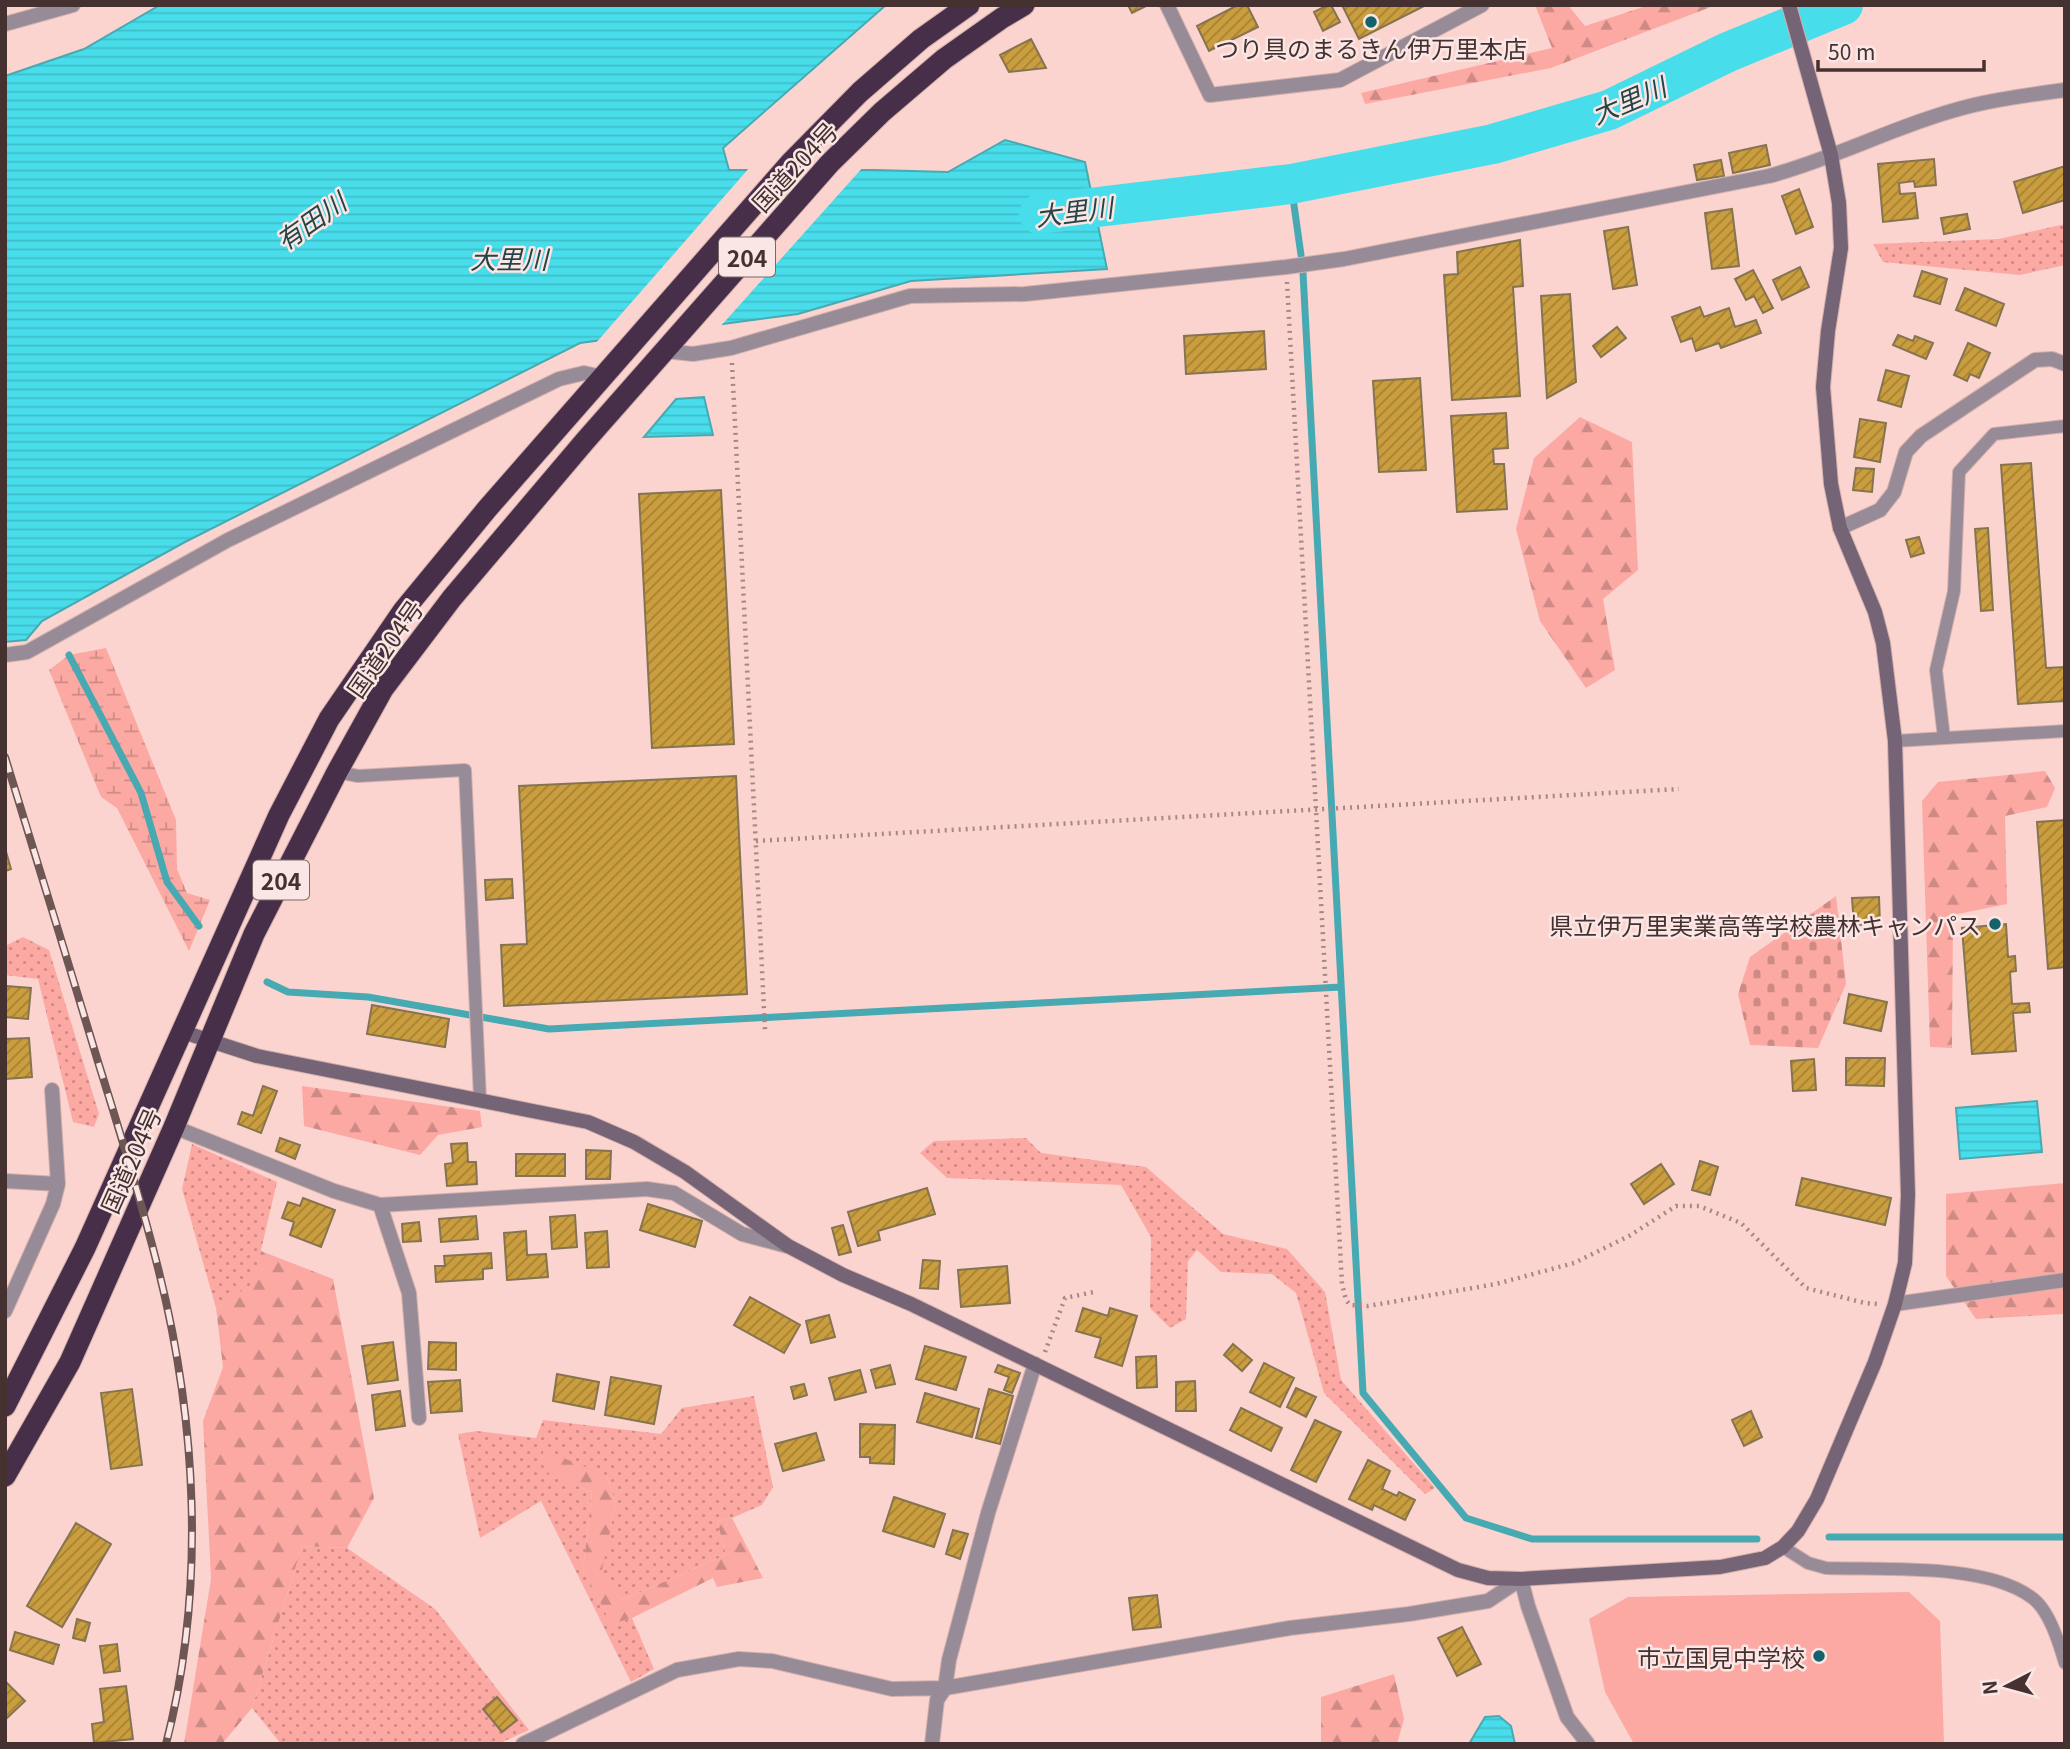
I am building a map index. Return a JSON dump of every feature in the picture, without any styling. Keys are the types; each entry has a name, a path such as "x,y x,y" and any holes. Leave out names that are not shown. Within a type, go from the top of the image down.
{"highway":[{"name":"国道204号","path":"5,1406 85,1248 279,815 329,719 403,611 487,509 792,161 870,83 921,39 969,5"},
{"name":"国道204号","path":"5,1476 70,1362 174,1127 254,934 383,689 452,598 830,163 882,112 944,60 1024,5"}],"street":[{"path":"5,24 73,5"},
{"path":"1167,5 1210,95 1340,80 1482,5"},
{"path":"183,1032 257,1056 588,1122 634,1142 685,1172 788,1246 843,1275 911,1304 1458,1570 1488,1577 1521,1579 1720,1567 1765,1558 1783,1547 1798,1531 1817,1499 1875,1362 1895,1304 1905,1263 1908,1195 1895,741 1883,643 1875,612 1840,528 1831,484 1823,387 1828,331 1841,248 1839,203 1831,155 1789,5"},
{"path":"665,351 693,354 731,348 910,296 1025,294 1286,267 1344,258 1769,176 1972,105 2065,90"},
{"path":"1840,528 1880,510 1894,492 1906,452 1921,436 2035,360 2052,359 2065,364"},
{"path":"5,655 27,652 228,540 559,379 584,373 603,377"},
{"path":"5,1311 53,1203 58,1184 52,1090"},
{"path":"174,1127 334,1191 380,1205 647,1189 674,1193 742,1234 788,1246"},
{"path":"5,1181 58,1184"},
{"path":"380,1205 409,1293 419,1418"},
{"path":"1895,1304 2065,1280"},
{"path":"932,1744 937,1700 945,1688 949,1661 988,1513 1035,1364"},
{"path":"523,1744 677,1670 739,1659 772,1661 892,1689 945,1688 1290,1628 1409,1614 1488,1601 1521,1579"},
{"path":"1521,1579 1567,1717 1588,1744"}],"lane":[{"path":"1944,738 1936,670 1954,591 1959,472 1994,434 2065,426"},
{"path":"1895,741 2065,731"},
{"path":"337,772 358,776 464,770 480,1099"},
{"path":"1783,1547 1808,1563 1826,1568 1966,1573 2001,1581 2033,1598 2055,1631 2065,1663"}],"path":[{"path":"1286,267 1320,810 1342,1284 1346,1300 1350,1305 1368,1306 1496,1284 1574,1263 1629,1236 1676,1206 1699,1206 1741,1223 1807,1288 1865,1303 1895,1304"},
{"path":"731,348 765,1030"},
{"path":"756,841 1679,789"},
{"path":"1035,1364 1044,1355 1065,1298 1094,1292"}],"green space":[{"path":"1535,5 1568,5 1585,26 1649,5 1716,5 1551,68 1365,104 1361,93 1552,48"},
{"path":"2065,224 2065,265 2020,275 1883,262 1873,244 1999,239"},
{"path":"1580,417 1632,442 1638,570 1603,599 1615,670 1586,688 1540,621 1516,529 1534,458"},
{"path":"106,648 176,820 177,869 187,893 210,900 189,951 117,808 101,797 49,670 69,655"},
{"path":"2045,771 2055,788 2047,807 2005,816 2007,904 1953,915 1952,1048 1930,1047 1922,801 1938,782"},
{"path":"1836,896 1846,984 1818,1048 1750,1045 1738,994 1750,957"},
{"path":"23,937 49,950 99,1114 94,1127 73,1122 38,979 5,975 5,946"},
{"path":"302,1086 480,1111 482,1127 438,1135 420,1155 304,1126"},
{"path":"1026,1138 1041,1153 1146,1167 1223,1234 1287,1249 1325,1292 1341,1380 1435,1488 1425,1494 1324,1393 1296,1293 1272,1274 1221,1272 1197,1250 1188,1261 1186,1319 1170,1328 1150,1308 1151,1237 1121,1185 947,1178 920,1153 934,1141"},
{"path":"192,1144 277,1182 253,1284 216,1308 182,1189"},
{"path":"2065,1183 2065,1314 1976,1319 1946,1276 1946,1194"},
{"path":"261,1251 333,1279 374,1498 347,1548 302,1546 252,1708 222,1744 184,1744 211,1579 203,1421 223,1367 216,1308 252,1284"},
{"path":"754,1396 773,1487 762,1505 732,1518 717,1521 726,1555 622,1600 600,1575 616,1503 606,1475 545,1473 592,1492 583,1569 611,1623 632,1618 654,1669 631,1682 541,1501 480,1538 458,1434 477,1431 536,1438 543,1420 661,1434 682,1408"},
{"path":"543,1450 606,1475 616,1503 601,1575 622,1600 726,1555 717,1521 732,1518 763,1578 717,1587 713,1578 632,1618 611,1624 583,1569 592,1492 544,1473"},
{"path":"302,1546 347,1548 435,1609 529,1730 498,1744 281,1744 252,1708"},
{"path":"1909,1592 1940,1621 1944,1744 1634,1744 1605,1692 1589,1619 1628,1597"},
{"path":"1394,1674 1404,1719 1397,1744 1321,1744 1321,1697"}],"water":[{"name":"有田川","path":"160,5 886,5 723,148 729,170 948,172 1005,140 1085,162 1107,269 911,281 798,314 580,343 185,542 42,621 26,640 5,642 5,76 84,49"},
{"path":"704,397 713,435 644,437 676,399"},
{"path":"2037,1101 2042,1152 1960,1159 1956,1108"},
{"path":"1499,1716 1511,1726 1515,1744 1469,1744 1485,1717"}],"pier":[{"path":"864,166 719,328 595,344 750,167"}],"building":[{"path":"1128,5 1148,5 1132,13"},
{"path":"1238,5 1247,5 1258,27 1209,51 1197,26"},
{"path":"1331,5 1340,22 1323,31 1314,12"},
{"name":"つり具のまるきん伊万里本店","path":"1342,5 1426,5 1359,39"},
{"path":"1031,39 1046,68 1009,72 1000,55"},
{"path":"1766,145 1770,165 1733,173 1729,153"},
{"path":"1934,159 1936,185 1915,187 1914,181 1899,183 1900,194 1915,193 1918,218 1883,222 1878,164"},
{"path":"1721,160 1724,176 1697,180 1694,165"},
{"path":"2065,166 2065,200 2023,213 2014,182"},
{"path":"1799,189 1813,227 1796,234 1782,196"},
{"path":"1732,209 1739,266 1712,269 1705,213"},
{"path":"1967,214 1970,229 1944,234 1941,218"},
{"path":"1628,227 1637,285 1613,289 1604,231"},
{"path":"1520,240 1523,286 1513,287 1520,396 1452,400 1444,275 1458,274 1457,252"},
{"path":"1800,267 1809,287 1782,300 1773,280"},
{"path":"1753,270 1773,308 1763,313 1754,296 1746,300 1735,279"},
{"path":"1922,271 1947,279 1940,304 1914,296"},
{"path":"1965,288 2004,304 1996,326 1956,310"},
{"path":"1570,294 1576,382 1547,398 1541,296"},
{"path":"1700,307 1704,317 1729,308 1735,327 1756,320 1761,333 1721,348 1719,343 1696,351 1692,338 1681,342 1672,317"},
{"path":"1617,327 1626,338 1601,357 1593,346"},
{"path":"1264,331 1266,369 1186,374 1184,336"},
{"path":"1898,335 1913,341 1915,336 1933,343 1926,359 1893,345"},
{"path":"1968,343 1990,353 1979,378 1970,374 1967,381 1954,375"},
{"path":"1886,370 1909,376 1901,407 1878,400"},
{"path":"1420,378 1426,470 1379,472 1373,381"},
{"path":"1506,413 1508,448 1493,449 1494,464 1504,464 1507,509 1457,512 1451,416"},
{"path":"1860,419 1886,423 1880,462 1854,457"},
{"path":"2031,463 2046,668 2065,667 2065,701 2018,704 2001,465"},
{"path":"1856,468 1874,469 1872,492 1853,490"},
{"path":"721,490 734,744 652,748 639,494"},
{"path":"1988,528 1993,610 1981,611 1975,529"},
{"path":"1919,537 1924,553 1911,557 1906,540"},
{"path":"736,776 747,994 504,1006 501,945 527,944 519,786"},
{"path":"2065,820 2065,967 2048,969 2037,822"},
{"path":"5,848 11,869 5,871"},
{"path":"512,879 513,898 486,900 485,880"},
{"path":"1879,897 1880,924 1854,925 1852,898"},
{"path":"2006,924 2008,957 2015,956 2016,971 2010,972 2012,1004 2029,1003 2030,1012 2013,1013 2016,1051 1972,1054 1962,928"},
{"path":"6,986 31,988 28,1019 5,1017"},
{"path":"1849,994 1887,1002 1881,1031 1844,1023"},
{"path":"372,1005 449,1019 445,1047 367,1034"},
{"path":"29,1038 32,1077 6,1079 5,1039"},
{"path":"1846,1058 1885,1058 1884,1086 1846,1085"},
{"path":"1814,1059 1816,1090 1793,1091 1791,1061"},
{"path":"263,1086 277,1091 261,1133 238,1124 242,1112 253,1116"},
{"path":"280,1138 300,1145 295,1159 276,1151"},
{"path":"467,1143 468,1162 476,1162 477,1184 447,1186 445,1164 453,1163 451,1144"},
{"path":"586,1150 611,1151 610,1179 586,1179"},
{"path":"516,1154 565,1154 565,1176 516,1176"},
{"path":"1700,1161 1718,1167 1710,1195 1692,1190"},
{"path":"1661,1164 1674,1184 1644,1204 1631,1184"},
{"path":"1802,1178 1891,1198 1885,1225 1796,1205"},
{"path":"927,1188 935,1214 878,1231 880,1240 858,1246 848,1212"},
{"path":"303,1198 335,1210 321,1247 290,1235 294,1222 282,1218 288,1202 300,1206"},
{"path":"648,1204 702,1221 695,1247 640,1230"},
{"path":"575,1215 577,1247 552,1249 550,1217"},
{"path":"476,1216 478,1239 441,1242 439,1219"},
{"path":"419,1222 421,1241 403,1242 402,1224"},
{"path":"843,1225 851,1252 839,1255 832,1228"},
{"path":"526,1231 527,1255 546,1254 548,1277 507,1280 504,1233"},
{"path":"607,1231 609,1267 587,1268 585,1233"},
{"path":"491,1253 492,1268 483,1269 483,1279 436,1282 435,1266 445,1266 444,1256"},
{"path":"923,1260 940,1261 938,1289 920,1288"},
{"path":"1007,1266 1010,1303 961,1307 958,1270"},
{"path":"750,1297 800,1325 784,1353 734,1325"},
{"path":"1083,1308 1108,1316 1110,1308 1137,1316 1122,1366 1095,1357 1101,1338 1076,1331"},
{"path":"829,1315 835,1337 811,1343 806,1321"},
{"path":"393,1342 398,1380 368,1384 362,1346"},
{"path":"429,1342 456,1343 456,1370 428,1369"},
{"path":"1233,1344 1252,1360 1242,1371 1224,1355"},
{"path":"925,1346 966,1357 956,1390 916,1379"},
{"path":"1156,1356 1157,1387 1137,1388 1136,1357"},
{"path":"1264,1363 1294,1378 1280,1407 1250,1392"},
{"path":"890,1365 895,1384 876,1388 871,1370"},
{"path":"998,1365 1020,1373 1012,1393 1004,1390 1009,1377 995,1372"},
{"path":"860,1370 866,1392 835,1400 829,1378"},
{"path":"557,1374 599,1382 594,1409 553,1401"},
{"path":"611,1377 661,1386 654,1424 605,1415"},
{"path":"460,1380 462,1411 431,1413 428,1382"},
{"path":"1195,1381 1196,1411 1176,1411 1176,1382"},
{"path":"804,1384 807,1395 794,1399 791,1387"},
{"path":"1296,1388 1316,1397 1306,1417 1287,1407"},
{"path":"132,1389 142,1465 111,1469 101,1393"},
{"path":"989,1389 1013,1396 1000,1444 976,1438"},
{"path":"400,1391 405,1426 376,1430 372,1395"},
{"path":"925,1393 979,1409 972,1437 917,1422"},
{"path":"1241,1408 1282,1428 1271,1451 1230,1430"},
{"path":"1751,1411 1762,1437 1744,1446 1732,1420"},
{"path":"1315,1420 1341,1432 1316,1482 1291,1470"},
{"path":"860,1424 895,1425 894,1464 870,1463 870,1457 860,1457"},
{"path":"816,1433 824,1460 783,1471 775,1444"},
{"path":"1368,1460 1390,1471 1382,1489 1397,1496 1399,1492 1415,1500 1405,1520 1374,1505 1372,1510 1349,1499"},
{"path":"894,1497 945,1514 934,1547 883,1531"},
{"path":"76,1523 111,1544 62,1627 27,1606"},
{"path":"953,1530 968,1534 960,1559 946,1554"},
{"path":"1157,1595 1161,1627 1133,1630 1129,1598"},
{"path":"77,1619 90,1623 85,1641 73,1638"},
{"path":"1462,1627 1481,1664 1457,1676 1438,1638"},
{"path":"15,1632 59,1645 53,1664 10,1650"},
{"path":"117,1644 120,1671 104,1673 100,1646"},
{"path":"5,1681 25,1701 5,1720"},
{"path":"126,1686 133,1739 94,1743 92,1724 104,1722 100,1689"},
{"path":"497,1697 517,1720 502,1732 483,1709"}],"waterway":[{"name":"大里川","path":"1039,214 1291,184 1493,144 1609,110 1728,52 1843,5"},
{"path":"1291,184 1301,255"},
{"path":"1303,273 1363,1393 1466,1518 1532,1539 1757,1539"},
{"path":"69,655 141,793 167,882 199,926"},
{"path":"267,982 288,992 368,997 549,1029 1341,987"},
{"path":"1829,1537 2065,1537"}],"railway":[{"path":"5,757 145,1217 171,1326 181,1386 192,1506 191,1566 179,1685 166,1744"}],"place":[{"name":"つり具のまるきん伊万里本店","path":"1371,22"},
{"name":"県立伊万里実業高等学校農林キャンパス","path":"1995,924"},
{"name":"市立国見中学校","path":"1819,1656"}]}
